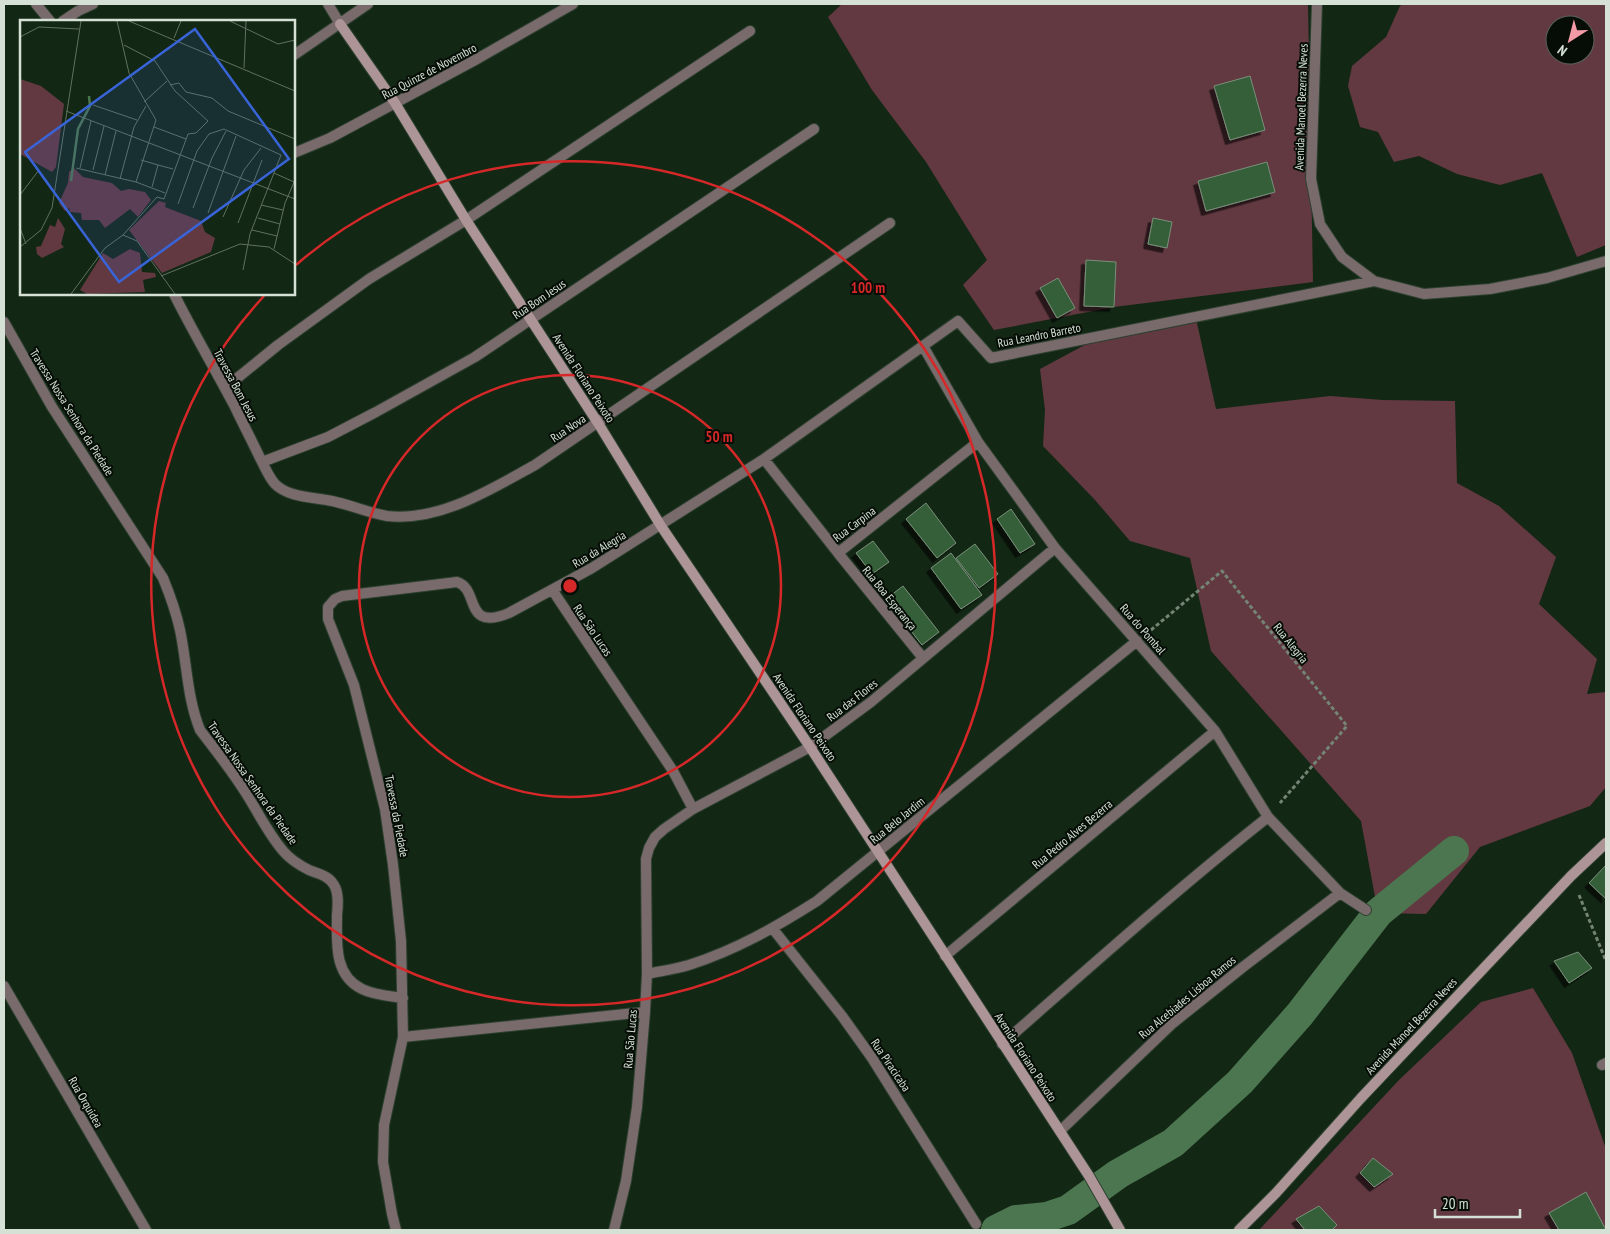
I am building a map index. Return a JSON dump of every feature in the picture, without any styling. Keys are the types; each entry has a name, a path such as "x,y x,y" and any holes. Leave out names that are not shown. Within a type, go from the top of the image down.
{"street":[{"path":"36,4 49,20"},
{"path":"64,20 93,4"},
{"name":"Avenida Floriano Peixoto","path":"328,4 395,103 466,220 598,423 661,526 810,746 1089,1176 1120,1230"},
{"path":"295,54 368,4"},
{"name":"Rua Quinze de Novembro","path":"295,153 330,138 477,59 573,4"},
{"name":"Avenida Manoel Bezerra Neves","path":"1318,4 1311,179 1320,224 1342,257 1374,281 1424,294 1490,289 1547,278 1606,261"},
{"path":"225,388 278,345 369,279 406,254 466,220 750,31"},
{"name":"Rua Bom Jesus","path":"262,462 328,437 475,357 814,129"},
{"name":"Rua Nova","path":"277,486 298,495 333,501 386,516 411,517 435,512 482,494 535,465 598,423 890,222"},
{"name":"Rua Leandro Barreto","path":"764,459 958,321 991,358 1374,281"},
{"name":"Travessa Bom Jesus","path":"175,295 206,357 225,388 270,478 277,486"},
{"name":"Travessa Nossa Senhora da Piedade","path":"4,322 52,407 163,578 180,631 185,670 195,719 200,730 246,793 284,852 298,864 329,878 334,884 338,900 337,951 342,971 361,989 402,998"},
{"name":"Rua do Pombal","path":"923,346 978,442 1054,548 1215,731 1268,817 1340,893 1366,910"},
{"name":"Rua Carpina","path":"764,459 838,553 978,442"},
{"name":"Rua da Alegria","path":"328,607 335,599 342,596 450,583 464,586 475,608 481,615 488,618 497,618 510,614 553,591 661,526 764,459"},
{"name":"Rua das Flores","path":"649,848 656,837 694,809 810,746 871,702 1054,548"},
{"name":"Rua Boa Esperança","path":"838,553 923,658"},
{"name":"Rua São Lucas","path":"553,591 673,771 694,809"},
{"name":"Travessa da Piedade","path":"328,607 328,619 354,685 385,809 393,865 401,940 403,1037 384,1125 383,1162 396,1230"},
{"name":"Rua Belo Jardim","path":"647,974 688,965 743,944 773,929 817,901 1137,641"},
{"name":"Rua Pedro Alves Bezerra","path":"945,956 1215,731"},
{"path":"1002,1044 1147,917 1268,817"},
{"name":"Avenida Manoel Bezerra Neves","path":"1239,1230 1276,1193 1367,1091 1571,876 1606,843"},
{"name":"Rua São Lucas","path":"614,1230 626,1181 637,1107 647,974 645,874 649,848"},
{"name":"Rua Alcebiades Lisboa Ramos","path":"1060,1132 1173,1024 1242,967 1340,893"},
{"name":"Rua Piracicaba","path":"773,929 842,1016 872,1058 976,1224"},
{"name":"Rua Orquidea","path":"4,986 146,1230"},
{"path":"403,1037 645,1012"}],"path":[{"name":"Rua Alegria","path":"1137,641 1222,571 1347,726 1268,817"},
{"path":"1571,876 1606,961"}],"shaded area":[{"path":"842,4 1308,4 1313,282 1114,307 994,330 963,285 987,260 926,162 872,90 828,17"},
{"path":"1403,4 1606,4 1606,245 1577,257 1542,173 1500,185 1457,174 1419,156 1394,162 1378,132 1360,127 1348,86 1352,66 1386,37 1400,6"},
{"path":"1197,323 1216,409 1330,396 1383,400 1455,401 1457,483 1499,506 1556,557 1539,604 1597,659 1587,694 1606,692 1606,787 1590,806 1480,847 1426,914 1378,913 1361,821 1211,651 1190,558 1130,541 1095,500 1043,446 1045,410 1040,369 1120,326"},
{"path":"1533,988 1572,1053 1606,1149 1606,1230 1259,1230 1399,1080 1481,1002"}],"building":[{"path":"1250,76 1265,130 1230,140 1214,86"},
{"path":"1267,162 1275,192 1206,211 1198,181"},
{"path":"1153,218 1172,222 1167,248 1148,244"},
{"path":"1086,260 1116,262 1114,307 1084,306"},
{"path":"1058,278 1075,308 1057,318 1040,288"},
{"path":"926,503 956,543 937,558 906,519"},
{"path":"1011,509 1035,544 1020,553 997,519"},
{"path":"873,541 889,562 872,574 856,553"},
{"path":"975,544 998,574 979,588 956,558"},
{"path":"951,553 982,595 961,609 931,568"},
{"path":"903,586 939,632 922,645 886,599"},
{"path":"1606,865 1606,899 1589,883"},
{"path":"1578,952 1592,968 1569,983 1554,961"},
{"path":"1373,1158 1393,1174 1374,1187 1360,1173"},
{"path":"1586,1192 1606,1230 1559,1230 1549,1213"},
{"path":"1319,1206 1337,1225 1332,1230 1305,1230 1296,1219"}],"waterway":[{"path":"996,1230 1016,1220 1047,1217 1068,1210 1118,1174 1173,1143 1240,1082 1300,1014 1378,913 1454,851"}]}
